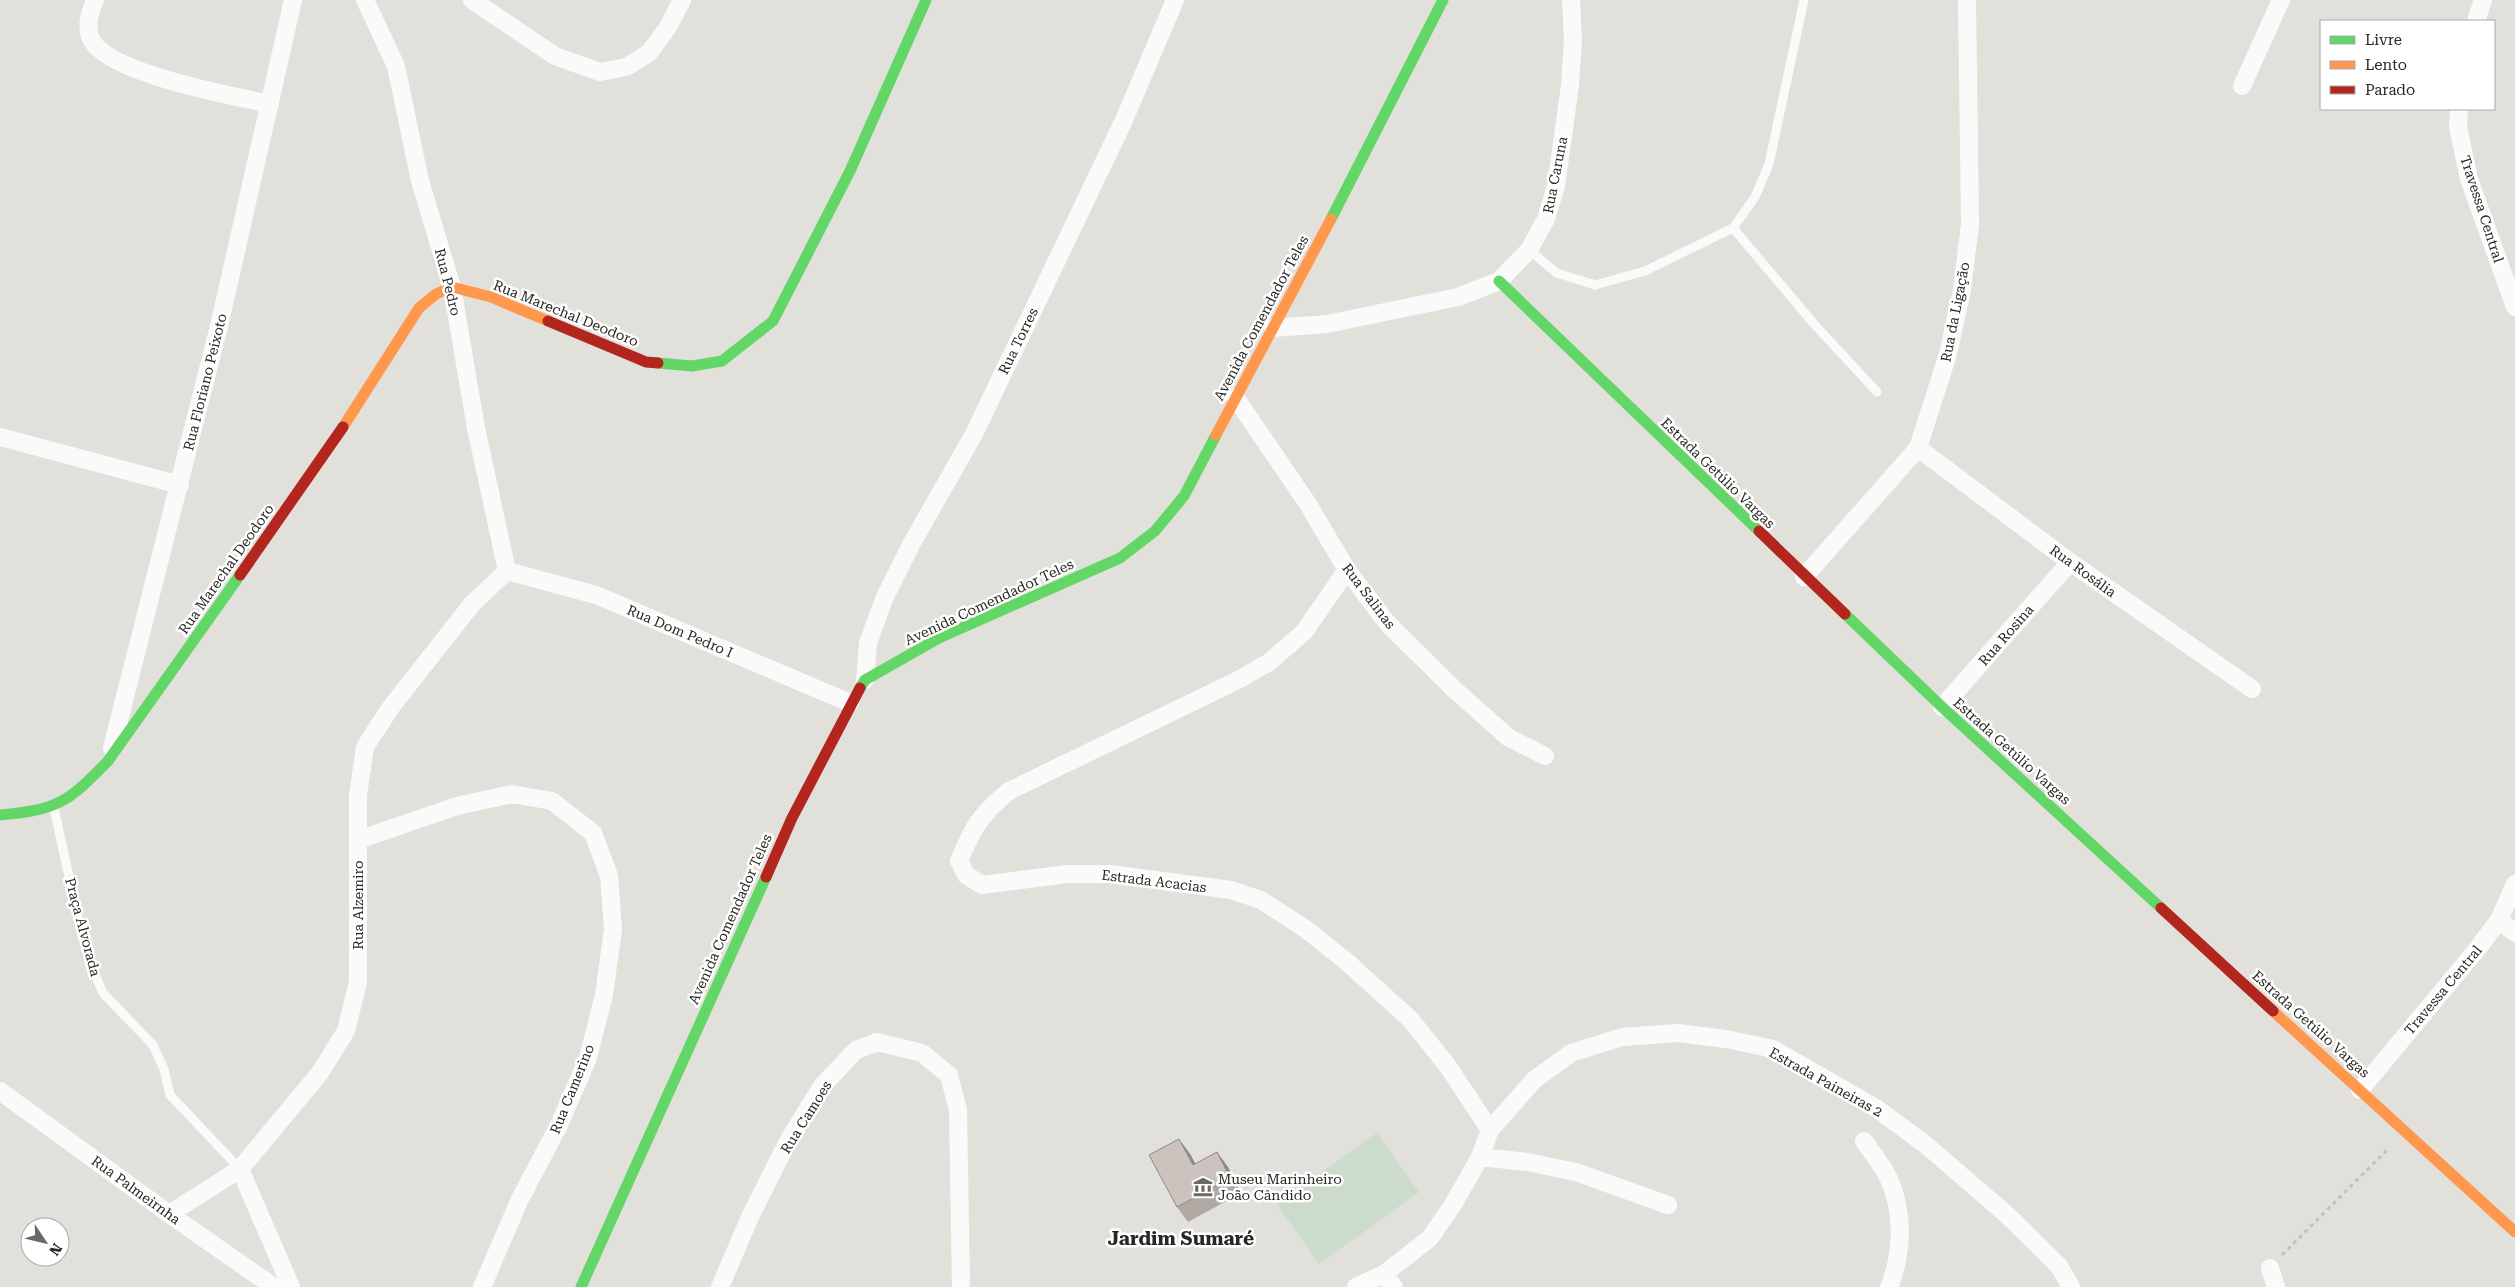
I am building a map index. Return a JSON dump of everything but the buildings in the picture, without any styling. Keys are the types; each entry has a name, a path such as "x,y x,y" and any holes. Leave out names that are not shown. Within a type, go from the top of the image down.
{"main road":[{"name":"Rua Marechal Deodoro","path":"0,815 26,813 53,805 77,794 108,761 321,460 418,308 436,294 452,287 492,297 646,362 692,366 722,361 773,321 850,171 926,0"},
{"name":"Avenida Comendador Teles","path":"581,1287 760,888 850,703 865,680 939,638 1120,558 1155,531 1184,496 1443,0"},
{"name":"Estrada Getúlio Vargas","path":"1499,281 1942,708 2515,1232"}],"street":[{"path":"96,0 88,21 90,38 97,48 109,57 149,75 270,104"},
{"name":"Rua Floriano Peixoto","path":"108,761 220,326 293,0"},
{"name":"Rua Pedro","path":"365,0 396,66 420,181 452,287 476,428 507,571"},
{"path":"472,0 555,56 600,72 626,67 650,53 668,27 682,0"},
{"name":"Rua Torres","path":"865,680 868,643 884,600 913,541 978,425 1124,120 1175,0"},
{"name":"Rua Caruna","path":"1273,328 1327,324 1458,298 1499,281 1529,250 1546,219 1556,186 1570,85 1573,40 1571,0"},
{"name":"Rua da Ligação","path":"1804,577 1918,448 1948,354 1962,290 1970,224 1967,0"},
{"path":"2242,86 2281,0"},
{"path":"2476,20 2483,0"},
{"name":"Travessa Central","path":"2459,110 2458,127 2469,179 2515,307"},
{"name":"Rua Salinas","path":"1235,396 1306,501 1347,570 1388,624 1456,691 1509,738 1545,756"},
{"path":"0,437 180,485"},
{"name":"Rua Rosália","path":"1918,448 2070,562 2252,689"},
{"name":"Rua Rosina","path":"1942,708 2070,562"},
{"name":"Estrada Acacias","path":"1347,570 1304,632 1287,649 1268,663 1236,681 1009,792 985,811 971,832 959,861 966,874 982,885 1068,874 1110,874 1231,890 1261,900 1307,930 1347,962 1410,1019 1447,1066 1490,1130"},
{"name":"Rua Dom Pedro I","path":"507,571 596,595 850,703"},
{"name":"Rua Alzemiro","path":"169,1214 240,1169 319,1074 346,1031 358,982 358,795 365,747 391,707 472,604 507,571"},
{"name":"Rua Camerino","path":"358,840 457,806 512,794 552,801 593,833 609,876 613,929 604,995 588,1058 559,1125 520,1199 482,1287"},
{"name":"Travessa Central","path":"2360,1090 2478,948 2499,920 2515,884"},
{"path":"2499,920 2515,933"},
{"name":"Estrada Paineiras 2","path":"1356,1287 1389,1280 1430,1238 1454,1203 1480,1156 1490,1130 1534,1080 1571,1053 1622,1037 1678,1033 1726,1039 1773,1049 1876,1108 1926,1145 2006,1214 2059,1266 2071,1287"},
{"name":"Rua Camoes","path":"720,1287 750,1217 787,1142 822,1086 856,1050 877,1042 922,1054 949,1075 958,1110 962,1287"},
{"name":"Rua Palmeirnha","path":"0,1091 169,1214 274,1287"},
{"path":"1864,1142 1888,1175 1896,1198 1900,1229 1895,1273 1889,1287"},
{"path":"1480,1156 1527,1162 1576,1172 1668,1205"},
{"name":"Praça Alvorada","path":"240,1169 292,1287"},
{"path":"2270,1268 2276,1287"}],"lane":[{"path":"1529,250 1557,273 1594,285 1645,271 1733,228 1755,197 1769,164 1804,0"},
{"path":"1733,228 1814,324 1877,392"},
{"name":"Praça Alvorada","path":"53,805 82,932 92,968 103,992 153,1045 164,1069 170,1095 240,1169"}],"path":[{"path":"2270,1268 2405,1131"}],"green space":[{"path":"1377,1133 1419,1192 1319,1264 1277,1204"}],"traffic: fast":[{"path":"658,363 692,366 722,361 773,321 850,171 926,0"},
{"path":"1331,219 1443,0"},
{"path":"1499,281 1759,531"},
{"path":"860,688 865,680 939,638 1120,558 1155,531 1184,496 1216,435"},
{"path":"0,815 36,810 61,802 72,795 94,775 108,761 240,575"},
{"path":"1845,614 1942,707 2161,908"},
{"path":"581,1287 766,877"}],"traffic: slow":[{"path":"1216,435 1331,219"},
{"path":"343,427 419,308 436,294 452,287 491,297 548,321"},
{"path":"2273,1011 2515,1232"}],"traffic: jam":[{"path":"548,321 646,362 658,363"},
{"path":"240,575 343,427"},
{"path":"1759,531 1845,614"},
{"path":"766,877 792,818 860,688"},
{"path":"2161,908 2273,1011"}],"place":[{"name":"Museu Marinheiro João Cândido","path":"1203,1187"}],"district":[{"name":"Jardim Sumaré","path":"1181,1238"}]}
